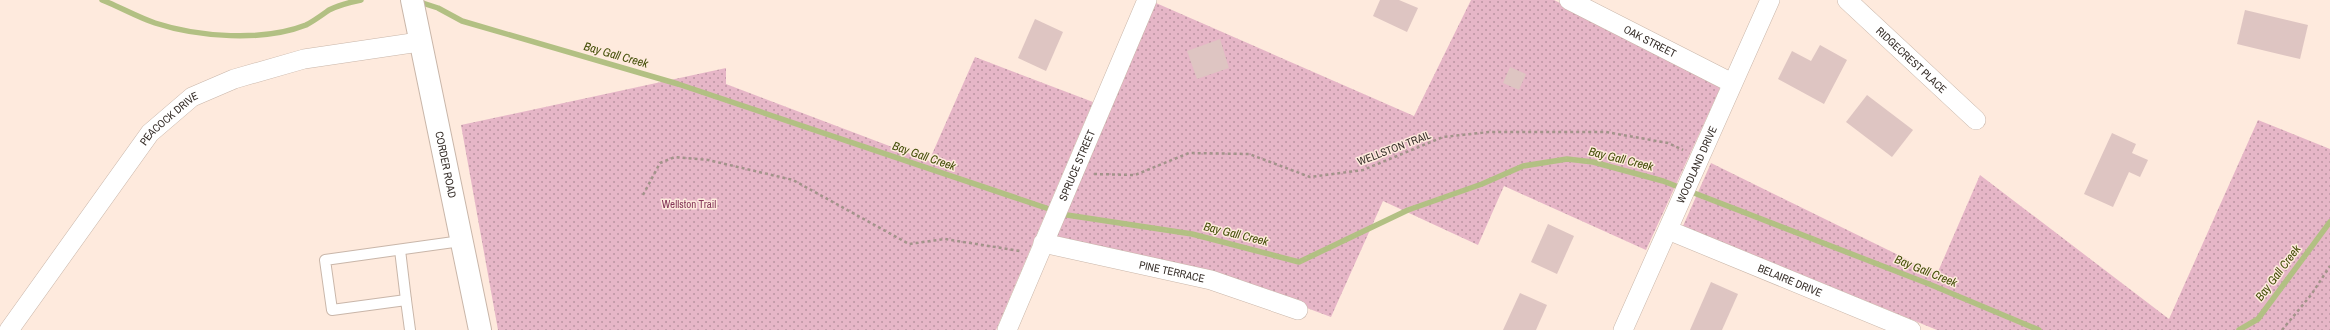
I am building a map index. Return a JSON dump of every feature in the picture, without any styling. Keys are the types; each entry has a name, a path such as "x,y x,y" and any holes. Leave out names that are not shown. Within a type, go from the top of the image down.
{"street":[{"name":"CORDER ROAD","path":"412,0 480,330"},
{"name":"SPRUCE STREET","path":"1007,330 1147,0"},
{"name":"OAK STREET","path":"1568,0 1732,83"},
{"name":"WOODLAND DRIVE","path":"1623,330 1770,0"},
{"name":"RIDGECREST PLACE","path":"1847,0 1976,120"},
{"name":"PEACOCK DRIVE","path":"9,330 150,133 192,97 234,80 304,59 420,42"},
{"name":"BELAIRE DRIVE","path":"1668,230 1912,330"},
{"name":"PINE TERRACE","path":"1043,244 1211,280 1298,310"}],"lane":[{"path":"406,300 332,310 325,260 461,241"},
{"path":"400,250 410,330"}],"path":[{"name":"WELLSTON TRAIL","path":"1071,180 1135,176 1189,153 1249,154 1310,176 1363,170 1443,137 1489,132 1606,132 1668,143 1700,158"},
{"path":"643,195 660,163 675,157 708,160 793,180 909,244 945,239 989,245 1043,244"},
{"path":"2282,330 2311,295 2330,266"}],"green space":[{"path":"1471,0 1554,0 1722,84 1646,250 1504,186 1478,245 1383,201 1331,317 1208,271 1051,240 1156,3 1414,116"},
{"name":"Wellston Trail","path":"975,57 1093,102 996,330 498,330 461,125 726,68 726,84 929,161"},
{"path":"2258,120 2330,149 2330,330 1937,330 1683,226 1711,163 1937,274 1980,175 2169,319"}],"building":[{"path":"1380,0 1399,0 1418,8 1407,32 1373,16"},
{"path":"2245,10 2308,25 2300,59 2237,44"},
{"path":"1035,19 1063,32 1046,71 1018,58"},
{"path":"1220,39 1229,68 1197,79 1187,51"},
{"path":"1820,45 1847,60 1824,104 1778,79 1792,51 1811,61"},
{"path":"1510,67 1526,74 1519,90 1503,83"},
{"path":"1867,95 1913,130 1892,157 1846,122"},
{"path":"2112,133 2136,144 2132,153 2148,160 2140,177 2129,172 2113,207 2084,194"},
{"path":"1548,224 1574,236 1557,274 1531,262"},
{"path":"1711,282 1738,294 1722,330 1690,330"},
{"path":"1520,293 1547,305 1536,330 1503,330"}],"waterway":[{"name":"Bay Gall Creek","path":"102,0 148,21 172,28 191,32 230,36 251,36 289,30 306,25 333,8 361,0"},
{"name":"Bay Gall Creek","path":"416,1 438,8 462,21 678,84 1067,215 1192,234 1299,262 1408,210 1482,184 1523,166 1567,159 1593,162 1663,181 1929,284 2039,330"},
{"name":"Bay Gall Creek","path":"2239,330 2258,319 2330,222"}]}
